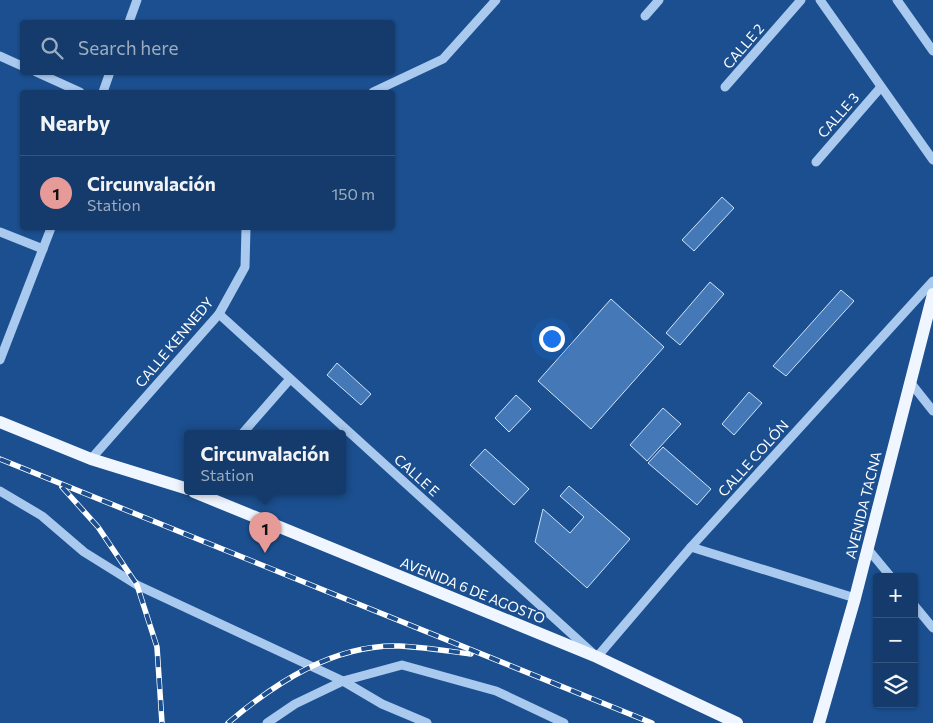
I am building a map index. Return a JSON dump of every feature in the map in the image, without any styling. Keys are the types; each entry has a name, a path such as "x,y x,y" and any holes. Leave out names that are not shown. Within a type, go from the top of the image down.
{"main road":[{"name":"AVENIDA TACNA","path":"818,723 855,598 933,294"},
{"path":"0,422 91,460 184,489"},
{"name":"AVENIDA 6 DE AGOSTO","path":"201,495 597,657 737,723"}],"street":[{"path":"130,20 137,0"},
{"path":"377,90 443,59 496,0"},
{"path":"645,16 659,0"},
{"name":"CALLE 2","path":"725,87 801,0"},
{"path":"820,0 933,160"},
{"path":"897,0 933,51"},
{"path":"0,56 20,65"},
{"path":"43,75 76,90"},
{"path":"104,90 109,75"},
{"name":"CALLE 3","path":"816,162 881,86"},
{"path":"0,360 51,230"},
{"name":"CALLE KENNEDY","path":"91,460 219,314 245,267 246,230"},
{"path":"0,232 43,249"},
{"name":"CALLE COLÓN","path":"597,657 691,547 933,281"},
{"name":"CALLE E","path":"219,314 597,657"},
{"path":"245,430 290,379"},
{"path":"910,382 933,411"},
{"path":"0,490 42,516 84,552 136,585 342,681 382,704 427,723"},
{"path":"691,547 855,598"},
{"path":"867,548 888,573"},
{"path":"918,610 933,628"},
{"path":"267,723 295,704 342,681 402,664 496,691 564,723"}],"building":[{"path":"722,197 734,208 694,251 682,240"},
{"path":"710,282 724,294 680,345 666,333"},
{"path":"841,290 854,301 786,376 773,366"},
{"path":"611,299 664,347 591,429 538,381"},
{"path":"337,363 371,394 361,405 327,375"},
{"path":"749,392 762,403 734,435 722,424"},
{"path":"516,395 531,409 509,432 495,418"},
{"path":"663,408 681,424 647,461 630,445"},
{"path":"663,447 711,489 697,505 648,463"},
{"path":"485,449 529,489 514,505 470,465"},
{"path":"569,486 630,539 587,588 535,542 543,509 570,533 584,517 560,496"}],"railway":[{"path":"0,459 652,723"},
{"path":"62,487 98,527 137,585 157,647 162,723"},
{"path":"228,723 265,694 286,681 329,659 351,652 375,647 399,646 471,654"}],"place":[{"name":"Circunvalación","path":"265,553"}]}
